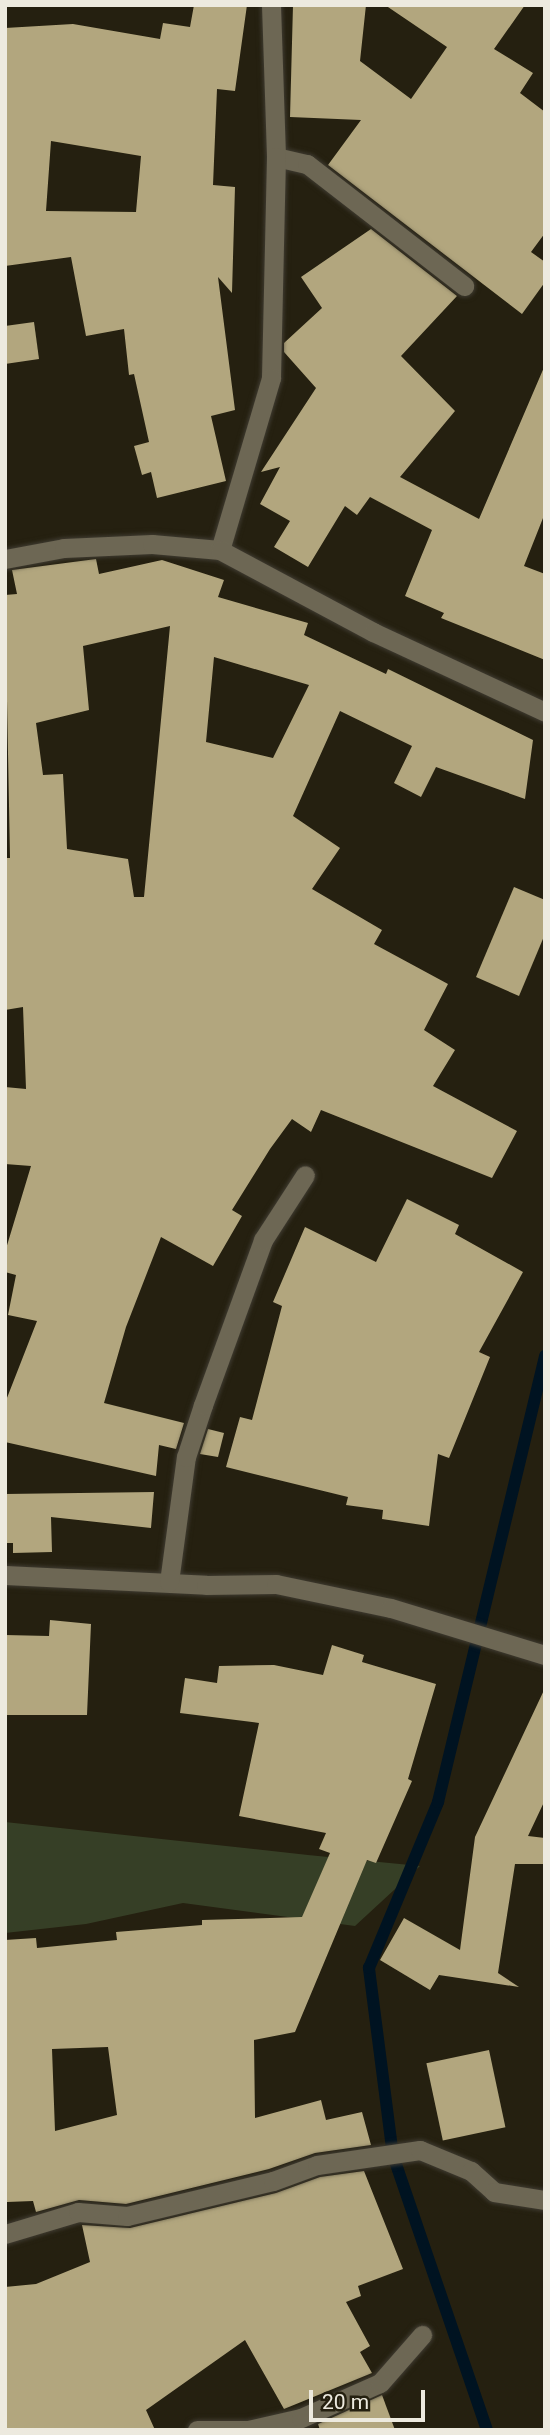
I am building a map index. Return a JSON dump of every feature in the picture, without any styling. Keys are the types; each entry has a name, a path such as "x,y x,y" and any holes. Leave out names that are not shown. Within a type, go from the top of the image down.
{"street":[{"path":"220,551 271,378 276,157 271,5"},
{"path":"276,157 307,164 464,286"},
{"path":"5,559 64,548 152,544 220,551 373,632 545,712"},
{"path":"169,1582 186,1457 203,1405 262,1240 305,1175"},
{"path":"5,1575 276,1584 320,1591 545,1655"},
{"path":"5,2234 78,2212 127,2216 273,2181 317,2165 419,2150 471,2171 494,2192 545,2200"},
{"path":"197,2430 247,2430 302,2418 380,2383 422,2335"}],"green space":[{"path":"5,1822 420,1866 355,1926 183,1903 86,1924 5,1933"}],"building":[{"path":"194,5 247,5 235,91 217,89 213,185 235,187 232,293 218,277 235,410 211,416 226,481 157,498 151,472 142,475 134,446 149,442 134,374 129,375 124,329 86,336 71,257 5,266 5,28 73,24 160,39 163,23 190,27","holes":["51,141 141,156 136,212 46,211"]},
{"path":"293,5 366,5 360,61 411,99 447,47 385,5 525,5 494,49 533,73 520,93 545,112 545,233 531,252 545,262 545,282 522,314 328,165 361,120 290,117"},
{"path":"371,229 457,296 401,356 455,411 400,477 479,519 545,365 545,513 524,566 545,574 545,660 441,618 444,613 405,596 432,530 370,497 357,515 345,506 308,567 274,547 290,521 260,504 280,467 261,472 316,388 284,352 284,343 322,308 301,277"},
{"path":"34,322 39,359 5,364 5,326"},
{"path":"96,559 99,574 162,560 224,580 218,597 308,623 304,635 386,674 388,669 533,740 525,799 436,767 421,797 394,783 412,746 340,711 293,816 340,848 312,889 382,930 374,944 448,984 424,1030 455,1050 433,1086 517,1131 492,1178 321,1110 311,1132 292,1119 270,1149 232,1210 242,1216 213,1266 161,1237 126,1327 104,1403 184,1423 176,1449 159,1445 156,1476 5,1442 5,1403 37,1321 8,1315 16,1275 5,1272 5,1252 31,1166 5,1164 5,1087 26,1089 23,1007 5,1010 5,858 10,858 5,595 17,594 12,570","holes":["170,626 144,897 134,897 128,859 67,849 63,774 43,775 36,723 89,710 83,646","214,657 309,685 273,758 206,742"]},
{"path":"514,887 545,900 545,934 519,996 476,977"},
{"path":"407,1199 459,1225 455,1234 523,1272 479,1352 490,1357 449,1458 438,1454 429,1526 382,1519 383,1510 346,1505 348,1497 226,1467 240,1417 252,1420 282,1306 273,1302 305,1227 376,1262"},
{"path":"208,1429 224,1433 218,1457 200,1454"},
{"path":"154,1492 151,1528 51,1517 52,1552 13,1553 13,1543 5,1543 5,1494"},
{"path":"50,1620 91,1624 87,1715 5,1715 5,1635 49,1636"},
{"path":"332,1645 364,1655 362,1662 436,1684 408,1779 412,1781 376,1863 367,1860 295,2032 254,2040 255,2118 321,2100 326,2120 362,2112 371,2145 315,2153 269,2169 126,2204 79,2200 36,2212 33,2201 7,2202 5,1940 36,1938 37,1948 117,1940 116,1932 202,1925 202,1920 302,1917 330,1853 319,1849 326,1833 239,1816 259,1723 180,1713 185,1678 217,1683 219,1666 274,1665 323,1675","holes":["108,2047 117,2115 55,2131 52,2049"]},
{"path":"545,1688 545,1800 528,1836 545,1838 545,1864 515,1864 498,1973 519,1987 439,1975 430,1990 380,1960 404,1918 460,1950 475,1837"},
{"path":"489,2050 505,2127 443,2141 426,2063"},
{"path":"364,2171 403,2269 358,2286 361,2296 346,2302 370,2346 360,2352 372,2373 284,2409 245,2340 146,2410 155,2430 5,2430 5,2287 36,2284 90,2262 82,2225 130,2228 276,2193 320,2177"},
{"path":"382,2395 395,2430 320,2430 318,2424"}],"waterway":[{"path":"487,2430 393,2156 369,1968 438,1802 545,1356"}]}
